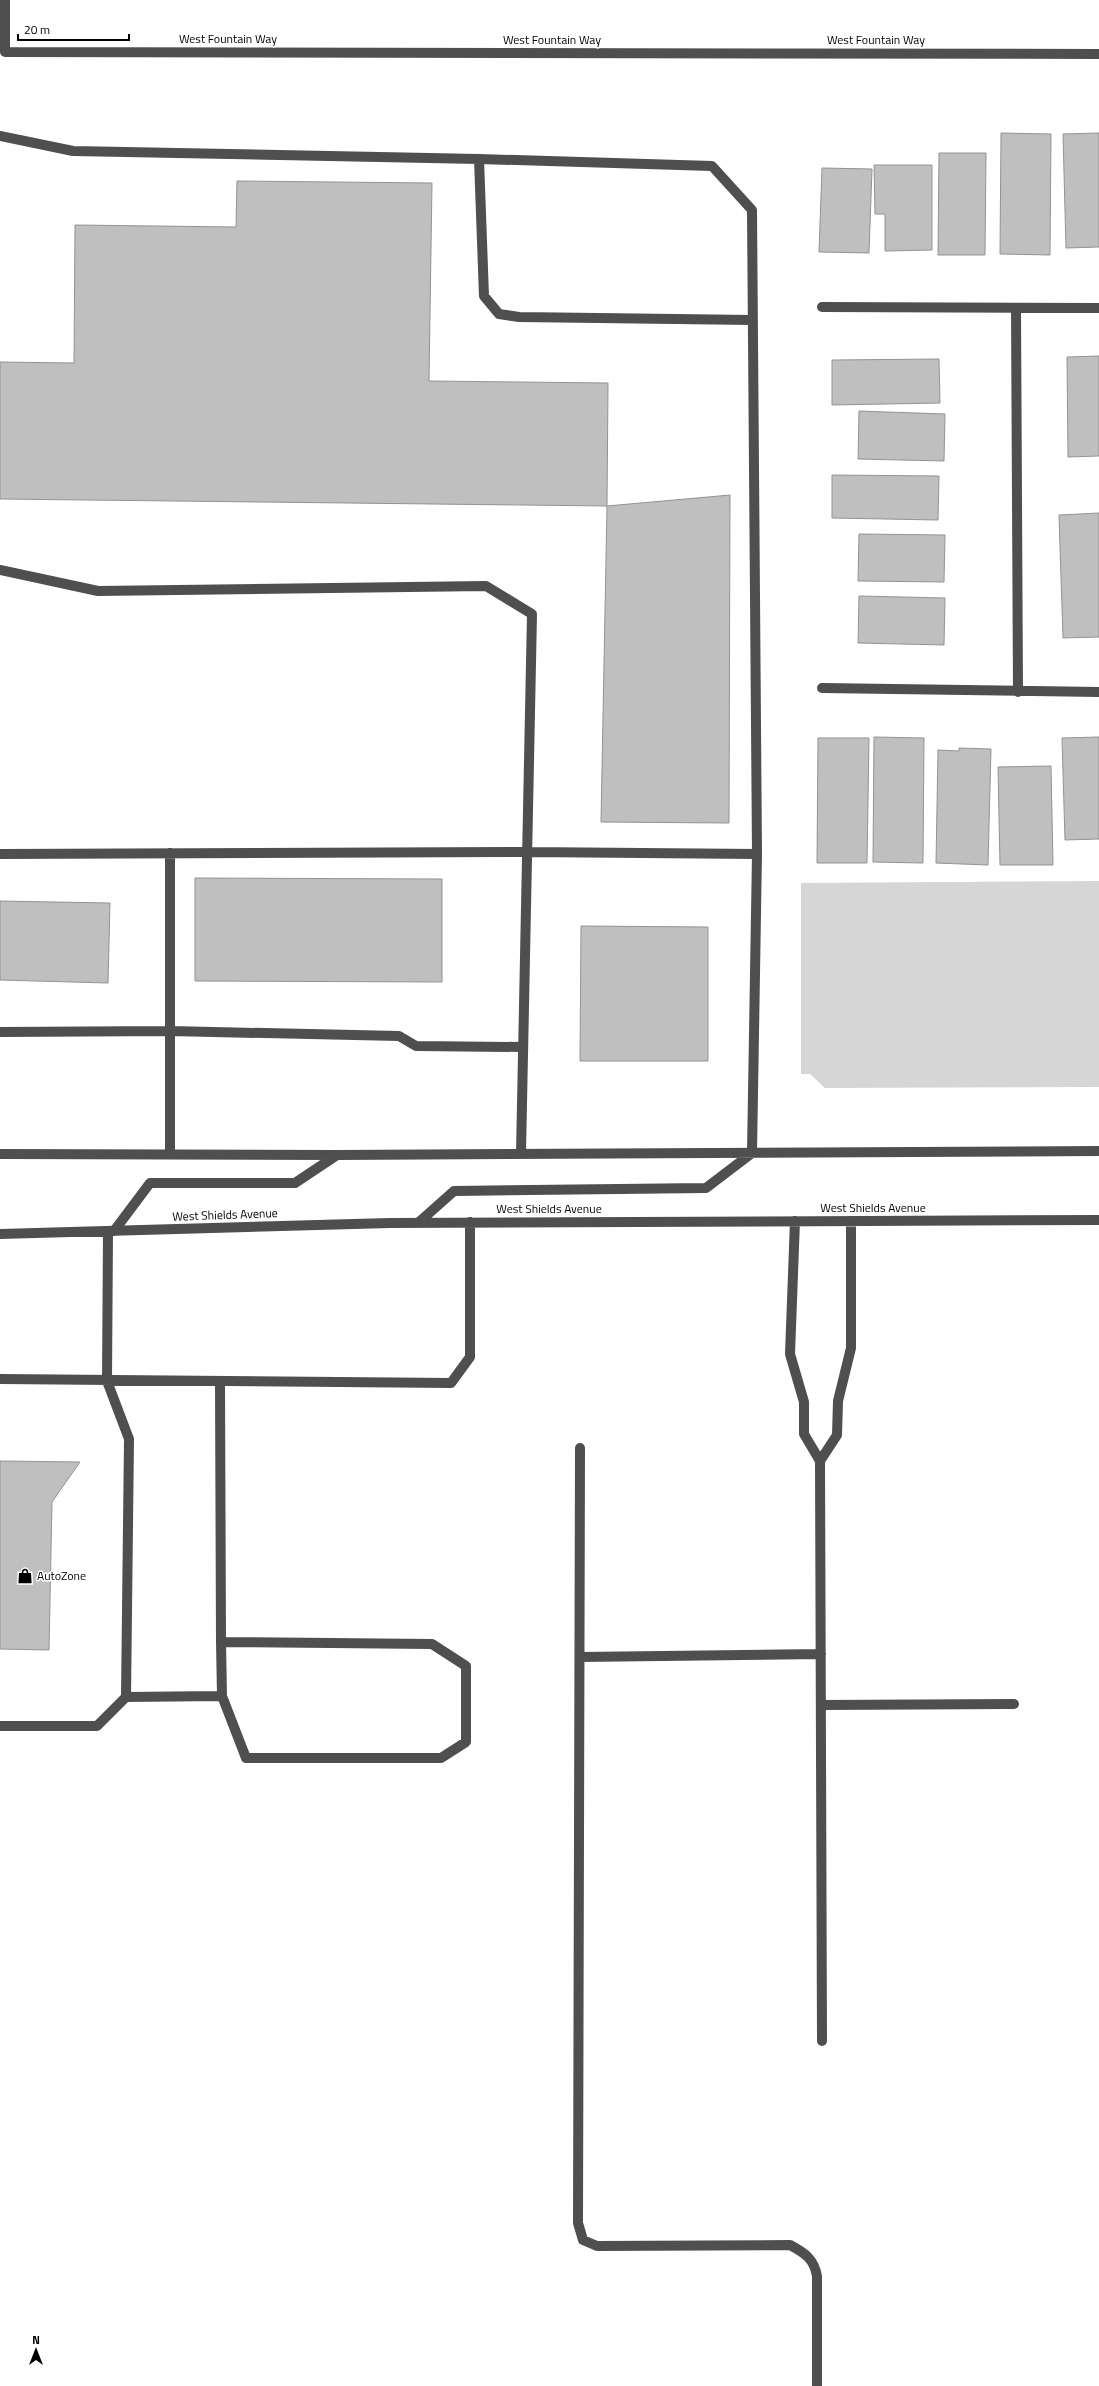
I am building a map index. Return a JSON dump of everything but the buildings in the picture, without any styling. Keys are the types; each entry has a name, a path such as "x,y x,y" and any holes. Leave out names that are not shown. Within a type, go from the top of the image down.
{"street":[{"name":"West Fountain Way","path":"5,0 5,52 1099,54"},
{"path":"0,136 73,151 479,159 712,166 752,210 757,854 752,1153"},
{"path":"479,159 484,296 499,314 519,317 753,320"},
{"path":"822,307 1099,308"},
{"path":"1016,308 1018,692"},
{"path":"0,570 98,591 486,586 532,614 521,1153"},
{"path":"822,688 1099,692"},
{"path":"0,854 528,852 757,854"},
{"path":"170,853 170,1154"},
{"path":"0,1032 170,1030 399,1036 416,1046 523,1046"},
{"path":"0,1154 337,1155 1099,1151"},
{"path":"418,1223 454,1192 706,1188 752,1153"},
{"path":"0,1726 97,1726 126,1697 129,1439 107,1381 111,1231 150,1184 295,1183 337,1155"},
{"name":"West Shields Avenue","path":"0,1234 470,1222 1099,1220"},
{"path":"795,1221 790,1354 804,1402 804,1434 820,1460 822,2041"},
{"path":"820,1460 837,1435 838,1401 851,1348 851,1221"},
{"path":"0,1379 450,1383 470,1357 470,1222"},
{"path":"220,1382 221,1642 222,1696 246,1758 441,1758 466,1742 466,1666 432,1644 221,1642"},
{"path":"580,1448 578,2223 583,2240 597,2246 790,2245 804,2252 815,2263 817,2276 817,2386"},
{"path":"580,1657 821,1654"},
{"path":"126,1697 222,1696"},
{"path":"821,1705 1014,1704"}],"shaded area":[{"path":"1099,881 1099,1087 825,1088 810,1074 801,1074 801,883"}],"place":[{"name":"AutoZone","path":"25,1576"}]}
